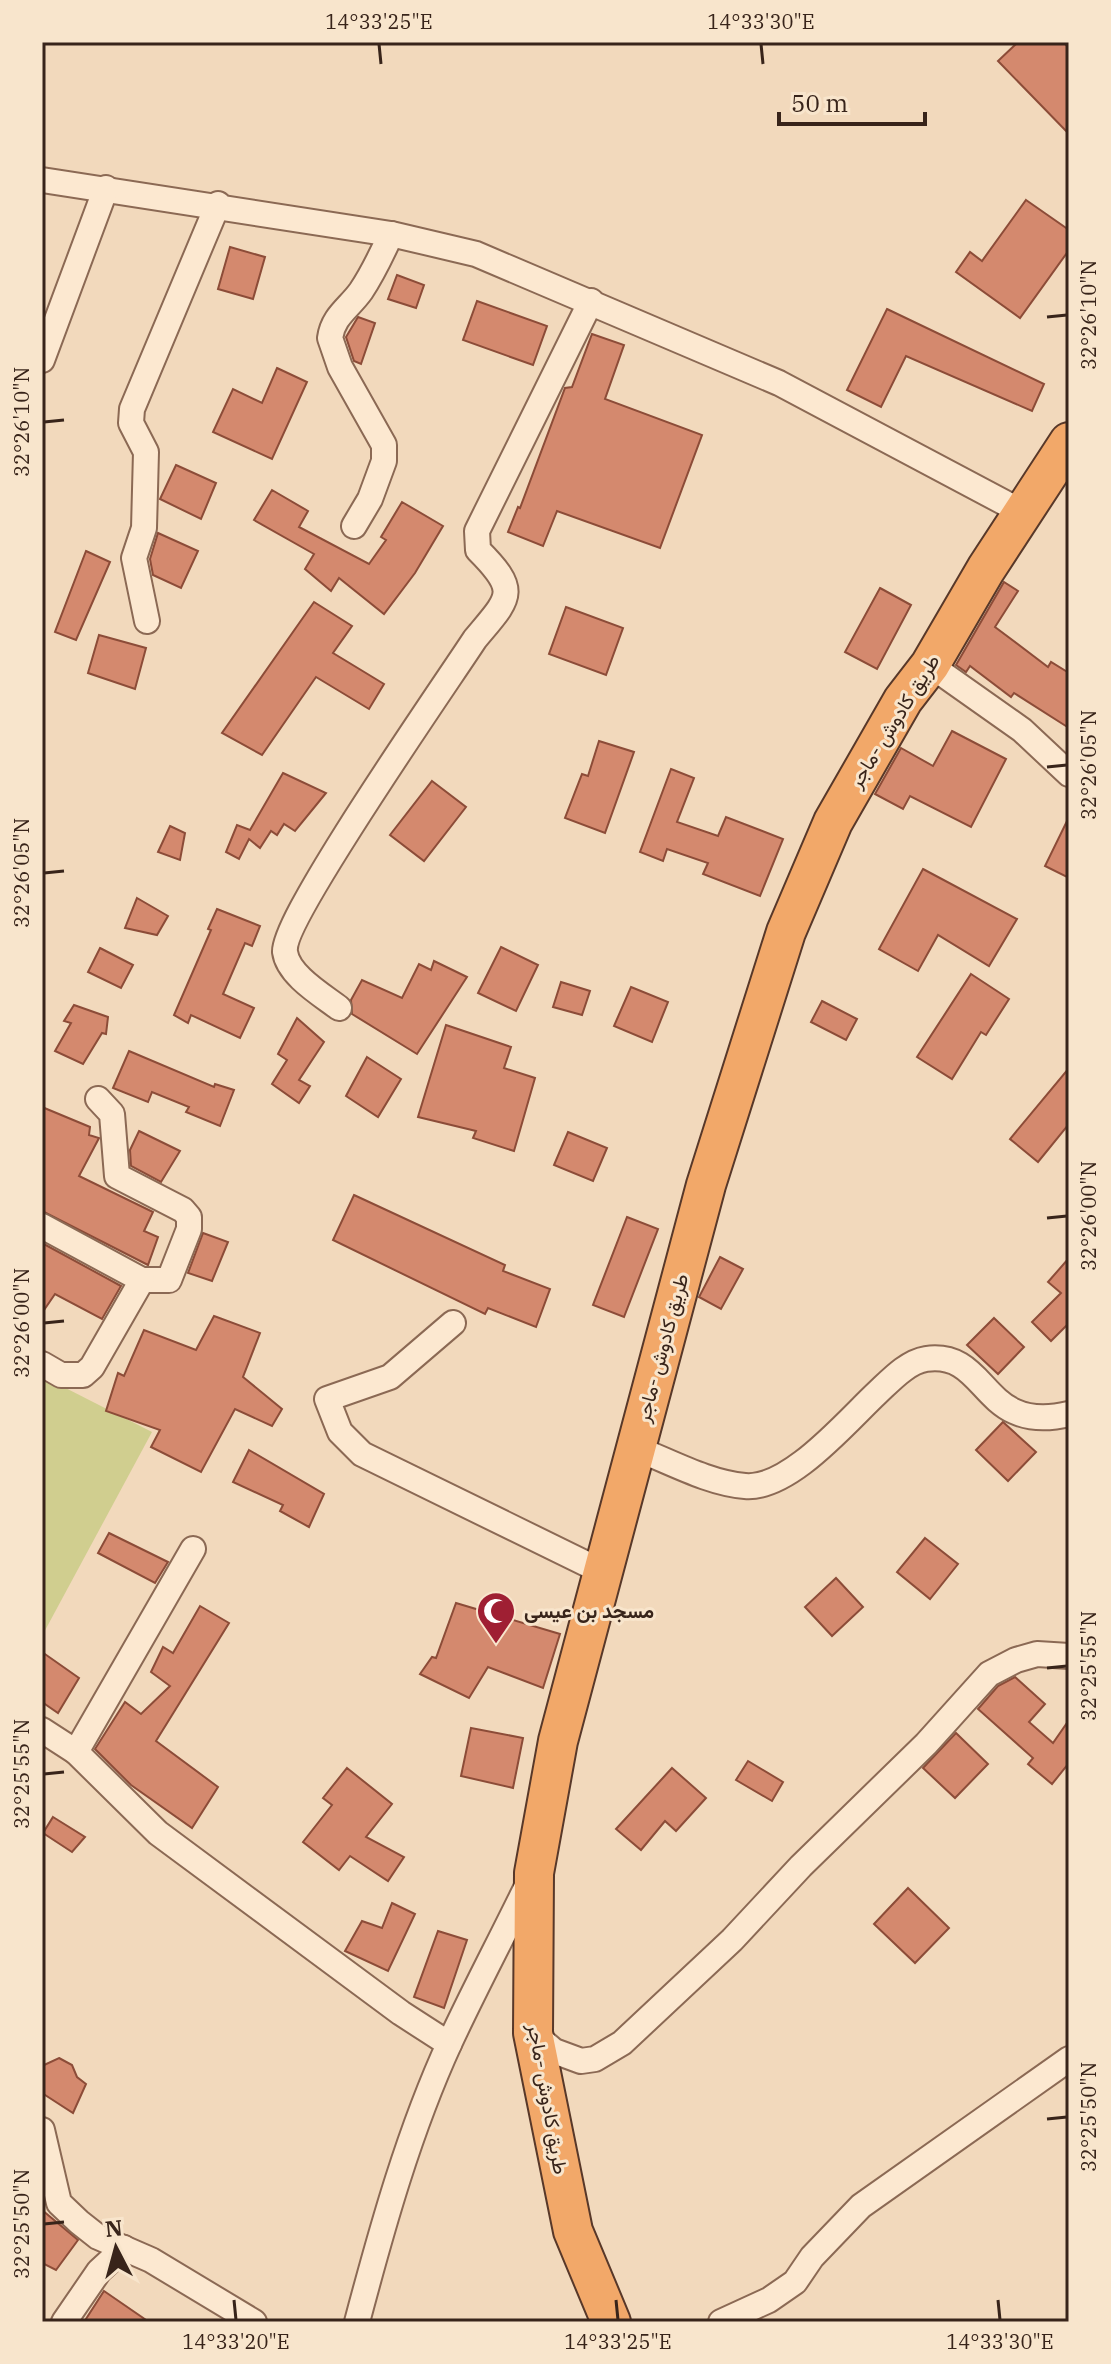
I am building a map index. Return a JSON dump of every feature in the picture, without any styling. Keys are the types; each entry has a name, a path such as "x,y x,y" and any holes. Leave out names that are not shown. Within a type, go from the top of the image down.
{"highway":[{"name":"طريق كادوش -ماجر","path":"611,2322 573,2231 533,2033 534,1873 558,1741 706,1185 786,932 833,822 903,700 930,665 1069,442"}],"street":[{"path":"42,180 218,204 391,234 476,254 779,383 1024,513"},
{"path":"42,360 106,188"},
{"path":"147,621 134,558 144,528 146,452 131,423 132,409 218,204"},
{"path":"354,526 370,499 384,461 384,445 340,367 330,338 339,315 358,295 378,264 391,234"},
{"path":"339,1008 296,971 285,953 287,934 322,872 475,639 502,606 507,592 505,579 478,550 477,531 591,301"},
{"path":"930,665 1022,730 1069,774"},
{"path":"42,1226 142,1280 169,1280 189,1229 189,1217 183,1210 117,1176 112,1114 98,1099"},
{"path":"42,1364 61,1375 83,1375 92,1367 142,1280"},
{"path":"453,1323 390,1377 327,1399 340,1432 362,1454 601,1571"},
{"path":"635,1448 719,1480 745,1486 769,1484 794,1468 900,1372 921,1360 944,1357 963,1365 1001,1404 1018,1416 1051,1418 1069,1414"},
{"path":"76,1752 193,1549"},
{"path":"533,2033 554,2051 581,2061 595,2059 622,2043 732,1940 926,1744 989,1674 1016,1660 1037,1654 1069,1656"},
{"path":"42,1730 76,1752 158,1833 401,2013 449,2044"},
{"path":"357,2322 381,2230 449,2044 534,1873"},
{"path":"721,2322 769,2300 795,2282 812,2257 861,2206 1069,2059"},
{"path":"42,2130 59,2203 98,2237 151,2260 254,2322"},
{"path":"64,2322 99,2271 124,2248"}],"shaded area":[{"path":"42,1376 152,1432 42,1636"}],"building":[{"path":"1018,42 1063,42 1069,48 1069,134 998,61"},
{"path":"1026,200 1069,230 1069,250 1020,318 956,272 970,252 982,261"},
{"path":"230,247 265,257 253,299 218,289"},
{"path":"397,275 424,285 416,308 388,299"},
{"path":"477,301 547,326 533,365 463,340"},
{"path":"887,309 1044,384 1032,411 906,356 881,407 847,390"},
{"path":"358,317 375,323 361,364 354,361 346,337"},
{"path":"592,334 624,345 605,399 702,435 660,548 557,511 543,546 508,532 565,388 572,387"},
{"path":"277,368 307,382 272,459 213,432 233,389 262,403"},
{"path":"176,465 216,483 201,519 160,499"},
{"path":"272,490 308,511 299,527 369,564 386,540 381,537 402,502 443,526 415,573 384,614 339,578 331,591 305,569 314,554 254,520"},
{"path":"158,533 198,551 181,588 153,575 150,559"},
{"path":"86,551 110,562 76,640 55,632"},
{"path":"1004,582 1018,591 995,627 1048,667 1051,662 1069,673 1069,728 1014,693 1011,697 970,666 966,672 956,665"},
{"path":"880,588 911,605 877,669 845,652"},
{"path":"314,602 352,626 333,653 384,684 369,709 316,677 262,755 222,733"},
{"path":"566,607 623,628 606,675 549,654"},
{"path":"99,635 146,648 135,689 88,673"},
{"path":"952,731 1006,759 971,827 910,796 903,809 875,794 901,748 933,766"},
{"path":"599,741 634,752 605,833 565,818 582,774 588,776"},
{"path":"671,769 694,778 677,822 718,836 726,817 783,839 760,896 703,874 708,863 667,849 663,861 640,852"},
{"path":"283,773 326,793 295,831 284,824 277,835 271,831 260,848 249,839 239,859 226,852 237,825 250,830"},
{"path":"432,781 466,807 424,861 390,835"},
{"path":"1069,817 1069,878 1045,866"},
{"path":"170,826 185,833 180,860 158,852"},
{"path":"923,869 1017,919 989,966 938,935 918,971 879,949"},
{"path":"137,898 168,916 157,935 125,928"},
{"path":"217,909 260,926 252,946 245,943 223,994 254,1008 240,1038 191,1015 188,1023 174,1015"},
{"path":"501,947 538,965 516,1011 478,993"},
{"path":"100,948 133,965 121,988 88,972"},
{"path":"434,961 467,977 417,1054 352,1014 351,1000 362,980 402,998 419,964 431,970"},
{"path":"971,974 1009,999 986,1035 981,1032 952,1079 917,1057"},
{"path":"561,982 590,991 582,1015 553,1007"},
{"path":"631,987 668,1002 652,1042 614,1026"},
{"path":"822,1001 857,1019 846,1040 811,1022"},
{"path":"74,1005 108,1017 106,1034 102,1033 83,1064 55,1051 71,1023 64,1021"},
{"path":"297,1018 324,1042 299,1080 310,1086 299,1103 272,1084 287,1060 278,1054"},
{"path":"446,1025 511,1047 504,1068 535,1078 514,1151 473,1138 476,1131 418,1117"},
{"path":"129,1051 214,1087 215,1084 234,1090 220,1126 186,1112 189,1107 152,1092 148,1102 113,1088"},
{"path":"367,1057 401,1079 378,1117 346,1096"},
{"path":"1069,1068 1069,1124 1038,1162 1010,1139"},
{"path":"42,1107 90,1127 89,1135 99,1138 79,1176 153,1212 144,1231 158,1237 148,1265 42,1211"},
{"path":"139,1131 180,1151 161,1182 131,1166 130,1150"},
{"path":"568,1132 607,1148 593,1181 554,1165"},
{"path":"354,1195 505,1265 503,1271 550,1289 536,1327 488,1308 485,1314 333,1240"},
{"path":"627,1217 658,1229 624,1317 593,1305"},
{"path":"203,1233 228,1242 212,1281 188,1273"},
{"path":"42,1243 121,1286 102,1319 55,1294 42,1313"},
{"path":"720,1257 743,1269 721,1309 699,1297"},
{"path":"1069,1258 1069,1323 1051,1341 1032,1322 1061,1293 1048,1282"},
{"path":"214,1316 260,1333 243,1377 282,1409 272,1426 235,1409 201,1472 151,1447 160,1430 106,1411 118,1373 124,1376 144,1330 196,1350"},
{"path":"994,1318 1024,1347 998,1374 967,1345"},
{"path":"1003,1422 1036,1452 1008,1481 976,1450"},
{"path":"249,1450 324,1494 309,1527 280,1511 283,1505 233,1482"},
{"path":"109,1533 168,1562 155,1583 98,1553"},
{"path":"925,1538 958,1564 930,1599 897,1572"},
{"path":"836,1578 863,1607 832,1636 805,1607"},
{"path":"456,1603 560,1634 543,1688 488,1667 469,1698 420,1674 432,1657 436,1658"},
{"path":"200,1606 229,1623 156,1741 218,1787 192,1828 131,1785 95,1749 125,1702 141,1714 170,1686 151,1672 163,1647 173,1653"},
{"path":"42,1652 79,1678 58,1713 42,1702"},
{"path":"1015,1677 1045,1704 1029,1722 1053,1743 1069,1720 1069,1763 1052,1784 1028,1764 1033,1758 978,1709 998,1686"},
{"path":"471,1728 523,1738 513,1788 461,1776"},
{"path":"956,1733 988,1764 955,1798 923,1768"},
{"path":"748,1761 783,1782 772,1801 736,1780"},
{"path":"347,1768 392,1804 366,1837 404,1857 388,1881 350,1856 339,1870 303,1842 332,1805 323,1798"},
{"path":"672,1768 706,1798 676,1831 665,1821 641,1850 616,1829"},
{"path":"53,1817 85,1837 72,1852 43,1833"},
{"path":"908,1888 949,1928 915,1963 874,1924"},
{"path":"392,1903 415,1914 388,1971 345,1951 362,1921 382,1928"},
{"path":"438,1931 467,1940 444,2008 414,1997"},
{"path":"59,2058 72,2065 77,2077 86,2084 73,2113 42,2093 42,2066"},
{"path":"42,2210 78,2240 56,2270 42,2263"},
{"path":"104,2291 149,2322 84,2322"}],"place":[{"name":"مسجد بن عيسى","path":"496,1645"}]}
